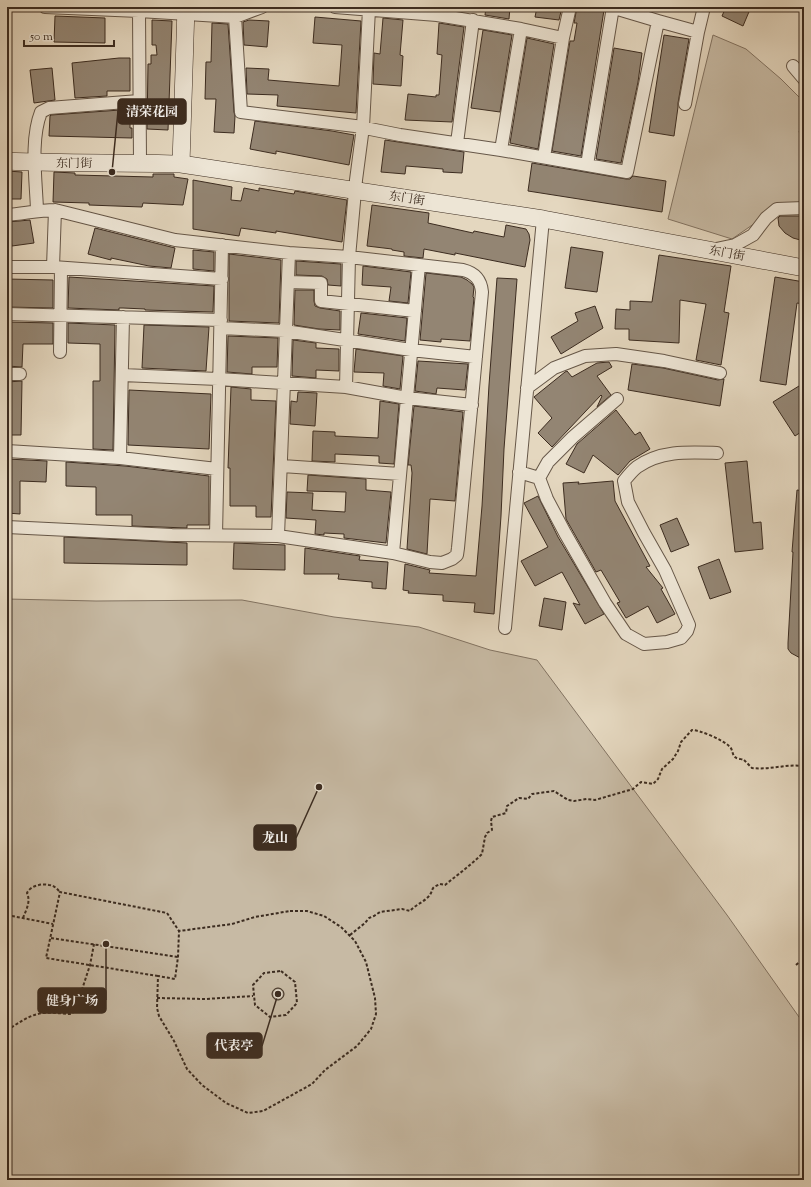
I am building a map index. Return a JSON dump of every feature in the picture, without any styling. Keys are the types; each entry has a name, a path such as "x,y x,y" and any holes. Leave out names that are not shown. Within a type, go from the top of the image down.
{"street":[{"path":"46,7 139,11 186,10 235,17 262,7"},
{"path":"335,7 437,15 473,20 563,38"},
{"path":"544,158 563,38 570,7"},
{"path":"587,165 612,7 698,32"},
{"path":"685,104 704,7"},
{"path":"346,387 349,257 355,185 363,127 369,9"},
{"path":"181,160 186,10"},
{"path":"139,11 140,158"},
{"path":"235,17 241,112 363,127 400,135 501,150 627,172 658,21"},
{"path":"457,143 473,20"},
{"path":"501,150 521,29"},
{"path":"793,66 804,79"},
{"path":"38,210 36,158 38,121 41,112 49,108 139,100"},
{"name":"东门街","path":"7,151 36,158"},
{"name":"东门街","path":"7,161 36,158 140,158 181,160 355,185 547,210 804,259"},
{"name":"东门街","path":"355,185 804,268"},
{"path":"711,250 733,246 753,235 766,218 777,209 804,208"},
{"path":"7,215 22,214 38,210 55,210 175,240 289,253 349,257 470,272 481,284 482,292 458,548 457,555 452,559 442,563 430,562 393,553 278,536 172,535 7,527"},
{"path":"55,210 57,268 61,314 60,352"},
{"path":"505,628 543,219"},
{"path":"216,535 218,378 221,324 222,245"},
{"path":"278,536 282,466 285,332 289,253"},
{"path":"393,553 419,265"},
{"path":"7,267 57,268 222,279"},
{"path":"288,282 321,283 321,301 415,311"},
{"path":"7,314 61,314 221,324 411,350 476,356"},
{"path":"120,458 123,317"},
{"path":"527,388 554,368 585,356 616,354 664,361 720,373"},
{"path":"7,374 20,374"},
{"path":"122,375 218,378 346,387 407,398 472,405"},
{"path":"539,478 548,462 573,437 617,399"},
{"path":"7,451 120,458 217,469"},
{"path":"539,478 547,499 569,539 605,603 626,634 644,644 667,642 681,638 687,631 689,625 665,570 628,502 624,481 636,468 657,456 678,452 717,453"},
{"path":"282,466 400,474"},
{"path":"519,472 539,478"}],"path":[{"path":"350,935 369,918 380,912 402,909 410,911 415,905 430,895 434,887 445,884 466,869 482,854 486,833 492,830 492,817 506,813 507,806 514,800 519,798 528,799 532,794 553,791 568,800 595,800 633,789 641,782 653,784 658,779 662,768 673,759 681,742 692,730 714,737 729,746 732,749 734,756 744,760 752,768 764,769 793,765 804,767"},
{"path":"22,918 29,904 27,893 30,889 34,886 48,884 60,892 167,913 179,931 175,979 46,958 60,892"},
{"path":"158,976 157,1008 159,1016 174,1041 185,1065 191,1074 202,1085 226,1103 248,1113 263,1111 312,1084 325,1070 357,1046 371,1028 376,1014 375,998 366,962 361,950 350,935 328,918 307,911 290,911 265,914 232,924 179,931"},
{"path":"7,915 53,924"},
{"path":"50,938 178,957"},
{"path":"7,1030 27,1018 44,1013 72,1014 78,1002 90,965 94,944"},
{"path":"796,965 804,958"},
{"path":"281,971 295,982 297,1003 286,1015 270,1018 255,1005 254,996 253,986 264,973 281,971"},
{"path":"157,998 206,999 254,996"}],"shaded area":[{"path":"713,35 746,49 781,79 804,102 804,130 799,131 804,150 804,203 758,221 732,239 668,219"},
{"path":"7,599 96,601 242,600 334,617 419,627 490,650 537,660 727,915 804,1024 804,1180 7,1180"}],"building":[{"path":"486,7 510,7 509,19 485,15"},
{"path":"537,7 562,7 559,20 535,17"},
{"path":"577,7 604,10 581,156 552,151 570,41 574,41 577,23 574,23"},
{"path":"726,7 751,7 743,26 722,16"},
{"path":"55,16 105,18 105,43 54,42"},
{"path":"315,17 361,21 356,113 277,106 278,95 247,94 246,68 269,69 268,80 339,86 342,45 313,43"},
{"path":"383,18 403,20 400,55 403,56 401,86 373,84 374,53 380,54"},
{"path":"152,20 172,21 168,130 147,129 148,64 151,64 151,55 157,55 156,45 152,45"},
{"path":"249,20 269,21 267,47 244,45 243,22"},
{"path":"212,23 228,24 235,116 234,133 214,132 216,99 205,99 206,62 211,62"},
{"path":"439,23 464,27 452,122 405,120 408,94 436,97 436,95 439,95 442,55 437,54"},
{"path":"483,30 512,35 500,112 471,108"},
{"path":"664,35 689,39 674,136 649,132"},
{"path":"527,38 554,44 538,149 510,143"},
{"path":"614,48 642,53 638,82 621,163 596,159"},
{"path":"130,58 130,91 107,91 107,96 75,98 72,63"},
{"path":"52,68 55,100 34,103 30,70"},
{"path":"130,110 130,128 132,128 132,138 49,136 51,115"},
{"path":"255,121 354,135 349,165 276,151 276,154 250,149"},
{"path":"385,140 464,152 462,173 443,172 443,169 406,166 405,174 381,172"},
{"path":"532,163 626,179 630,179 633,176 666,181 662,212 528,191"},
{"path":"7,171 22,172 21,199 7,199"},
{"path":"54,172 75,173 75,175 153,177 153,174 174,174 174,177 188,179 183,205 143,203 142,207 89,205 89,203 53,202"},
{"path":"193,180 232,187 231,200 241,201 244,188 259,191 259,188 294,194 295,191 347,200 342,242 276,231 276,233 241,228 239,236 193,229"},
{"path":"372,205 429,213 428,223 473,233 474,231 504,237 506,225 526,229 530,240 525,267 455,253 455,255 424,249 423,258 404,256 404,252 367,246"},
{"path":"780,216 804,216 804,241 793,238 785,233 779,226 778,218"},
{"path":"30,220 34,243 12,246 8,222"},
{"path":"95,228 175,248 171,268 149,266 111,258 111,260 88,254"},
{"path":"571,247 603,252 597,292 565,288"},
{"path":"193,250 214,252 214,271 193,269"},
{"path":"229,254 281,260 279,323 229,321"},
{"path":"659,255 731,266 724,312 729,313 721,365 696,360 706,304 680,300 679,343 629,340 629,329 615,329 616,309 630,310 630,301 652,302"},
{"path":"296,261 341,264 341,286 328,285 327,279 322,276 296,275"},
{"path":"363,266 411,272 408,303 389,301 391,287 362,285"},
{"path":"426,273 461,277 467,280 474,287 470,341 441,339 441,342 420,340"},
{"path":"69,277 214,286 213,312 123,308 119,308 119,310 68,308"},
{"path":"775,277 804,282 804,304 797,303 786,385 760,381"},
{"path":"497,278 517,279 504,449 494,614 474,612 475,603 443,601 443,595 408,593 409,591 403,590 405,564 430,570 429,573 476,576"},
{"path":"7,279 53,280 53,308 7,307"},
{"path":"295,290 314,290 315,306 340,311 340,330 319,329 294,325"},
{"path":"595,306 603,328 561,354 551,337 578,321 575,313"},
{"path":"361,313 407,318 405,341 358,334"},
{"path":"7,322 53,323 53,344 23,344 22,367 7,366"},
{"path":"68,323 115,325 113,450 93,449 93,381 100,381 100,344 68,343"},
{"path":"144,325 209,327 206,371 142,368"},
{"path":"228,336 278,338 277,367 252,367 252,374 227,372"},
{"path":"293,340 316,343 316,348 339,349 339,371 316,370 316,378 292,376"},
{"path":"356,349 403,356 400,389 383,386 384,373 354,372"},
{"path":"418,361 468,364 465,390 437,388 436,394 415,391"},
{"path":"609,362 612,367 597,376 611,395 597,407 602,396 601,395 552,447 538,433 552,418 534,397 567,371 572,377 597,363"},
{"path":"632,364 663,368 718,380 724,379 720,406 628,390"},
{"path":"22,381 21,435 7,435 7,382"},
{"path":"799,386 804,394 804,430 795,436 773,402"},
{"path":"231,387 251,389 251,400 276,401 271,517 256,517 256,506 230,506 230,468 228,468"},
{"path":"129,390 211,394 209,449 128,445"},
{"path":"298,392 317,393 315,426 290,424 291,401 297,402"},
{"path":"380,401 399,404 394,464 379,463 379,456 335,454 335,462 312,461 313,431 335,432 335,436 378,438"},
{"path":"414,406 463,412 455,501 430,499 427,554 407,549 412,473 411,465 408,465"},
{"path":"616,410 635,435 640,432 650,449 630,461 618,475 593,455 584,473 566,464 577,444"},
{"path":"7,459 47,461 46,482 20,481 20,514 7,513"},
{"path":"747,461 753,523 761,522 763,549 735,552 725,463"},
{"path":"66,462 125,466 209,476 209,525 187,525 187,528 132,526 132,515 96,515 96,487 66,486"},
{"path":"308,475 366,479 366,490 391,492 386,543 344,538 344,534 315,534 316,520 286,518 287,492 313,493 312,510 345,512 346,492 307,491"},
{"path":"613,481 615,501 650,566 646,567 663,588 661,589 675,614 657,623 648,606 626,618 617,603 620,602 601,570 596,572 566,519 563,483 579,482 578,484"},
{"path":"797,490 804,491 804,660 791,653 788,649 792,552"},
{"path":"538,496 558,537 604,614 585,624 573,603 580,605 562,572 535,586 521,561 548,547 524,503"},
{"path":"677,518 689,545 671,552 660,525"},
{"path":"64,537 187,543 187,565 64,563"},
{"path":"234,543 285,545 285,570 233,569"},
{"path":"305,548 360,556 359,560 388,562 386,589 372,588 372,582 338,579 339,574 304,574"},
{"path":"719,559 731,592 710,599 698,567"},
{"path":"544,598 566,602 562,630 539,626"},
{"path":"276,988 280,988 284,994 280,1000 276,1000 272,996 272,992"}],"place":[{"name":"清荣花园","path":"112,172"},
{"name":"龙山","path":"319,787"},
{"name":"健身广场","path":"106,944"},
{"name":"代表亭","path":"278,994"}]}
